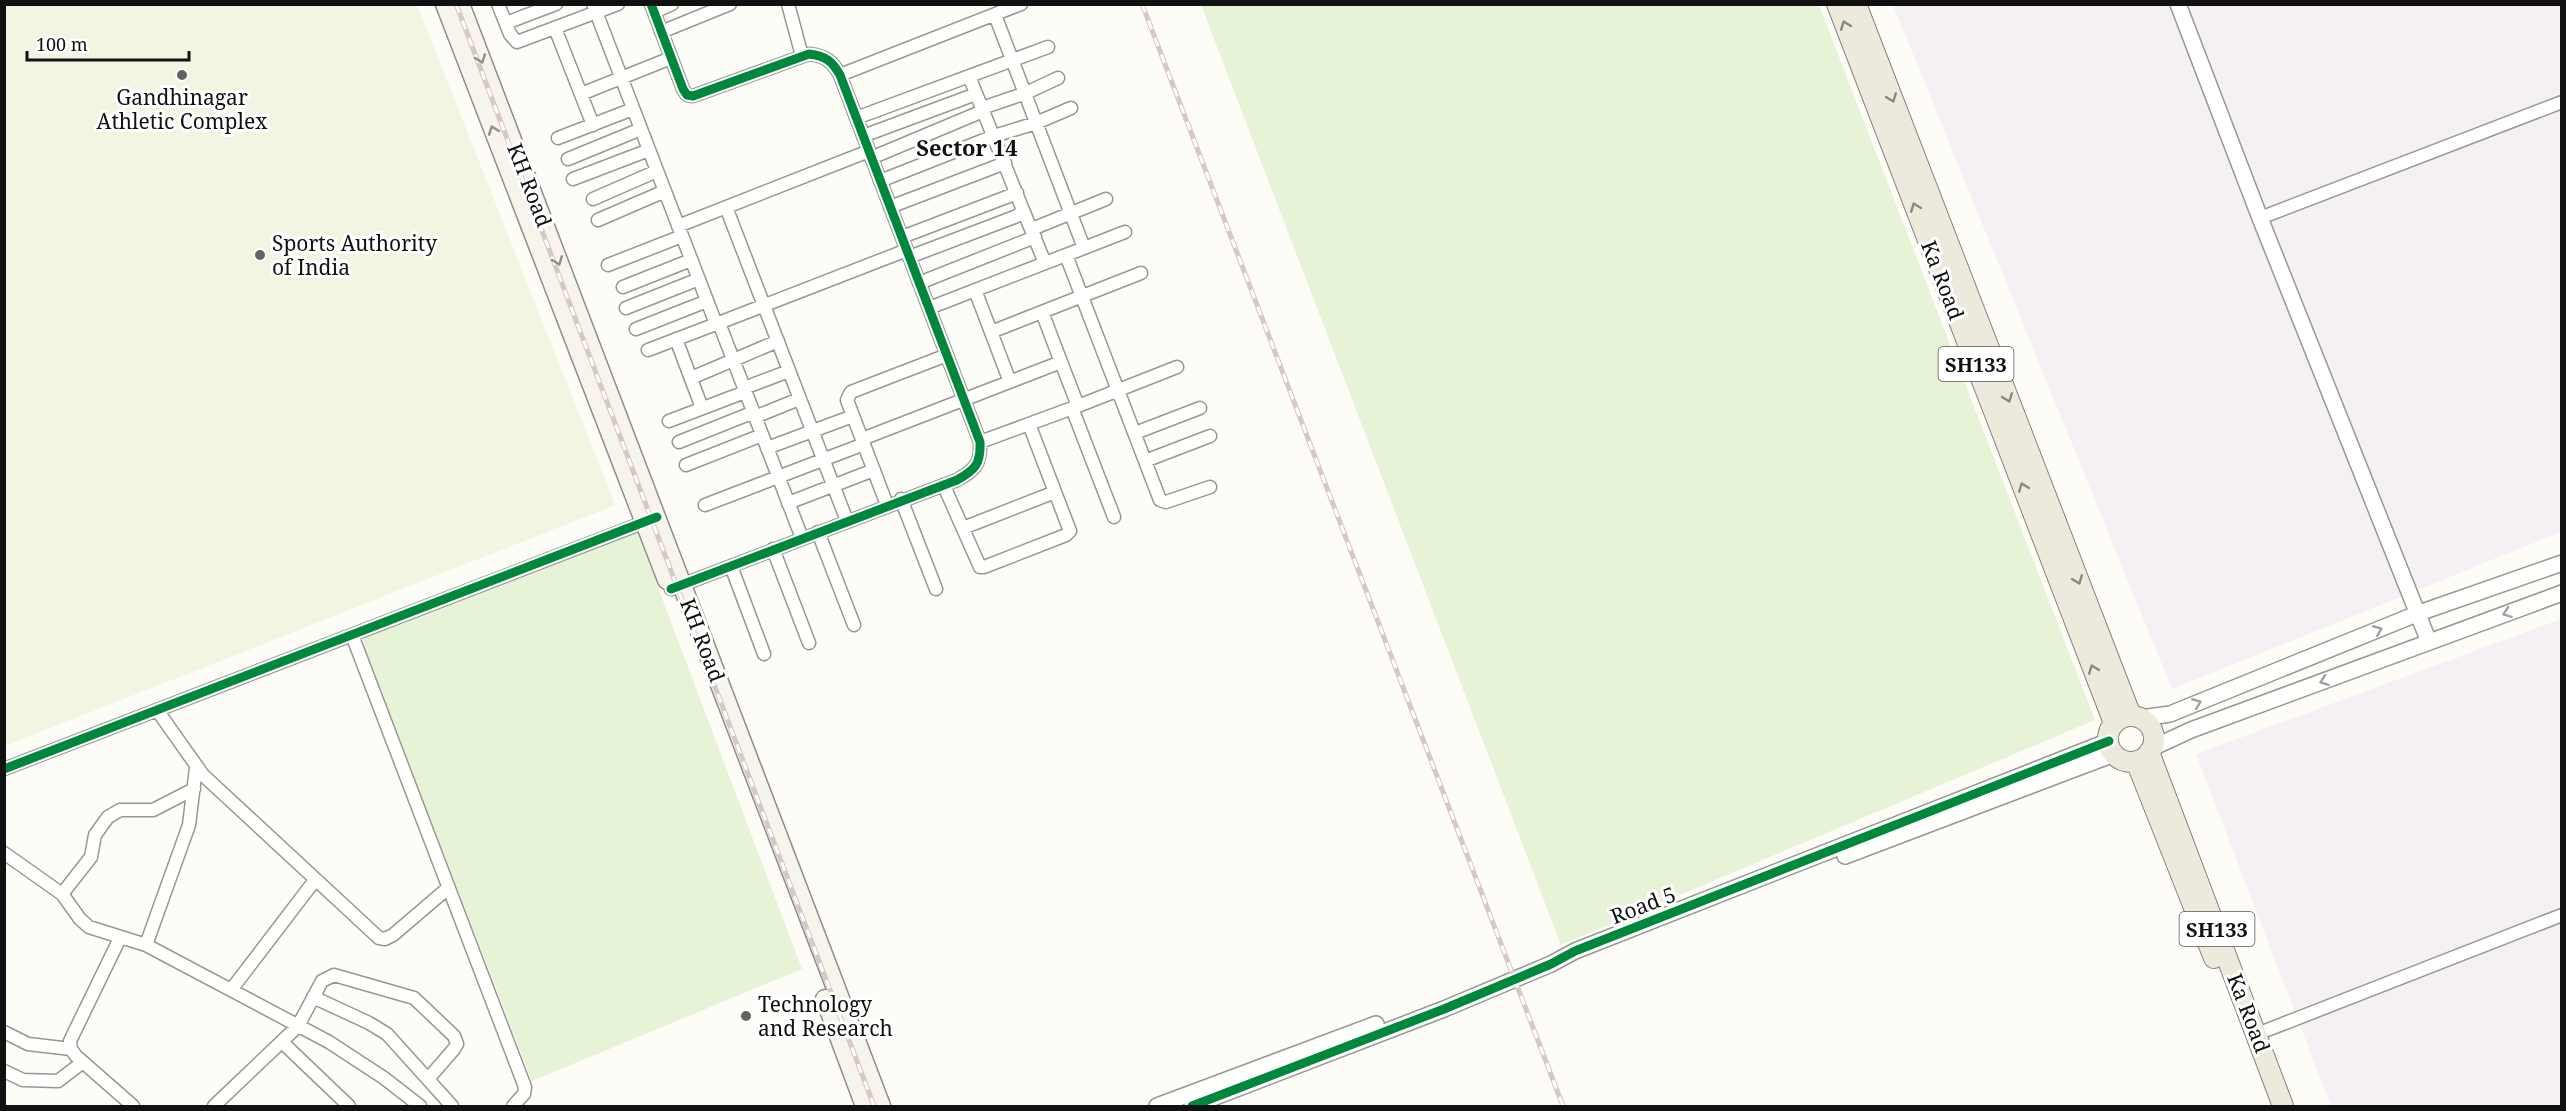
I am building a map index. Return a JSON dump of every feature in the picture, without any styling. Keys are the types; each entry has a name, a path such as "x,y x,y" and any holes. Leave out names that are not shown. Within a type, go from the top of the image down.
{"main road":[{"name":"KH Road","path":"445,4 881,1107"},
{"name":"KH Road","path":"460,4 650,520"},
{"name":"Ka Road","path":"1837,4 1981,353"},
{"name":"Ka Road","path":"1856,4 1981,353 2122,731"},
{"name":"KH Road","path":"676,587 865,1107"},
{"name":"SH133","path":"2122,731 2153,731 2146,754"},
{"path":"2122,731 2121,759 2146,754"},
{"name":"Ka Road","path":"2146,754 2257,1034 2283,1107"},
{"name":"Ka Road","path":"2146,754 2270,1107"}],"street":[{"path":"498,4 517,42 555,28 595,8 618,4"},
{"path":"506,24 556,4"},
{"path":"672,4 652,8 670,58 687,95 693,96 809,54 821,55 832,61 840,75 980,442 981,455 973,471 944,486 887,505 676,587"},
{"path":"661,32 715,7 730,4"},
{"path":"788,4 802,56"},
{"path":"840,75 1021,4"},
{"path":"2178,4 2260,219 2429,642"},
{"path":"595,8 707,301 734,360 802,538"},
{"path":"995,15 1084,248"},
{"path":"555,28 593,125"},
{"path":"856,118 1048,47"},
{"path":"581,94 670,58"},
{"path":"969,76 1045,263"},
{"path":"608,265 726,207 870,154 1026,93 1058,78"},
{"path":"863,136 976,94"},
{"path":"2260,219 2562,102"},
{"path":"880,181 1071,108"},
{"path":"558,138 633,109"},
{"path":"568,159 641,129"},
{"path":"573,179 649,150"},
{"path":"890,207 1005,163"},
{"path":"593,199 657,171"},
{"path":"598,220 665,191"},
{"path":"902,237 1017,193"},
{"path":"919,283 1034,233 1070,213 1106,199"},
{"path":"726,207 847,521"},
{"path":"648,350 764,305 1017,216 1023,210"},
{"path":"929,308 1125,232"},
{"path":"1066,255 1163,502 1210,487"},
{"path":"623,287 692,260"},
{"path":"991,332 1141,273"},
{"path":"626,308 699,279"},
{"path":"975,290 1010,382"},
{"path":"636,329 707,301"},
{"path":"1042,312 1114,517"},
{"path":"676,339 702,408"},
{"path":"691,378 778,341"},
{"path":"887,505 847,399 851,392 947,355"},
{"path":"705,505 1061,362"},
{"path":"980,442 1177,367"},
{"path":"669,421 789,371"},
{"path":"679,442 799,399"},
{"path":"1135,433 1200,408"},
{"path":"767,448 853,416"},
{"path":"944,486 980,567 1066,535 1070,531 1029,424"},
{"path":"686,465 762,435"},
{"path":"1145,460 1210,436"},
{"path":"788,503 874,470"},
{"path":"963,528 1055,492"},
{"path":"901,500 936,589"},
{"path":"4,769 650,520"},
{"path":"818,532 854,625"},
{"path":"773,549 809,643"},
{"name":"Road 5","path":"1192,1107 1444,1009 1479,992 1551,964 1578,958 2122,731 2170,714 2419,613 2562,563"},
{"path":"731,566 764,654"},
{"path":"2146,754 2191,730 2562,593"},
{"path":"352,635 525,1087 524,1094 513,1107"},
{"path":"157,710 196,768 378,938 386,939 448,888"},
{"path":"146,945 184,843 189,825 196,768"},
{"path":"63,894 91,857 95,835 114,813 120,810 153,810 194,789"},
{"path":"4,853 63,894 80,919 89,927 146,945 329,1042 372,1070 420,1107"},
{"path":"231,990 315,880"},
{"path":"2257,1034 2562,915"},
{"path":"120,938 70,1041 71,1049 83,1062 133,1106"},
{"path":"214,1107 298,1026 322,981 334,975 414,998 454,1036 457,1044 428,1079"},
{"name":"Road 5","path":"1165,1105 1428,1005 1479,992"},
{"path":"313,998 387,1034 452,1107"},
{"path":"5,1032 28,1044 71,1049"},
{"path":"282,1042 349,1107"},
{"path":"4,1071 23,1080 58,1081 83,1062"}],"shaded area":[{"path":"1893,5 2561,5 2561,532 2172,689"},
{"path":"2561,619 2561,1106 2331,1106 2196,754"}],"green space":[{"name":"Sports Authority of India","path":"5,4 417,5 615,505 5,746"},
{"path":"1201,5 1819,5 2095,720 1561,945"},
{"path":"634,524 802,969 532,1081 364,647 363,627"}],"railway":[{"path":"456,4 874,1106"},
{"path":"1142,4 1563,1106"}],"cycle path":[{"path":"651,4 687,95 693,96 809,54 820,56 834,66 840,75 980,442 976,466 957,480 671,589"},
{"path":"4,769 657,517"},
{"path":"1192,1106 1444,1009 1551,964 1575,951 2109,741"}],"place":[{"name":"Gandhinagar Athletic Complex","path":"182,75"},
{"name":"Sports Authority of India","path":"260,255"},
{"name":"Technology and Research","path":"746,1016"}],"district":[{"name":"Sector 14","path":"967,147"}]}
